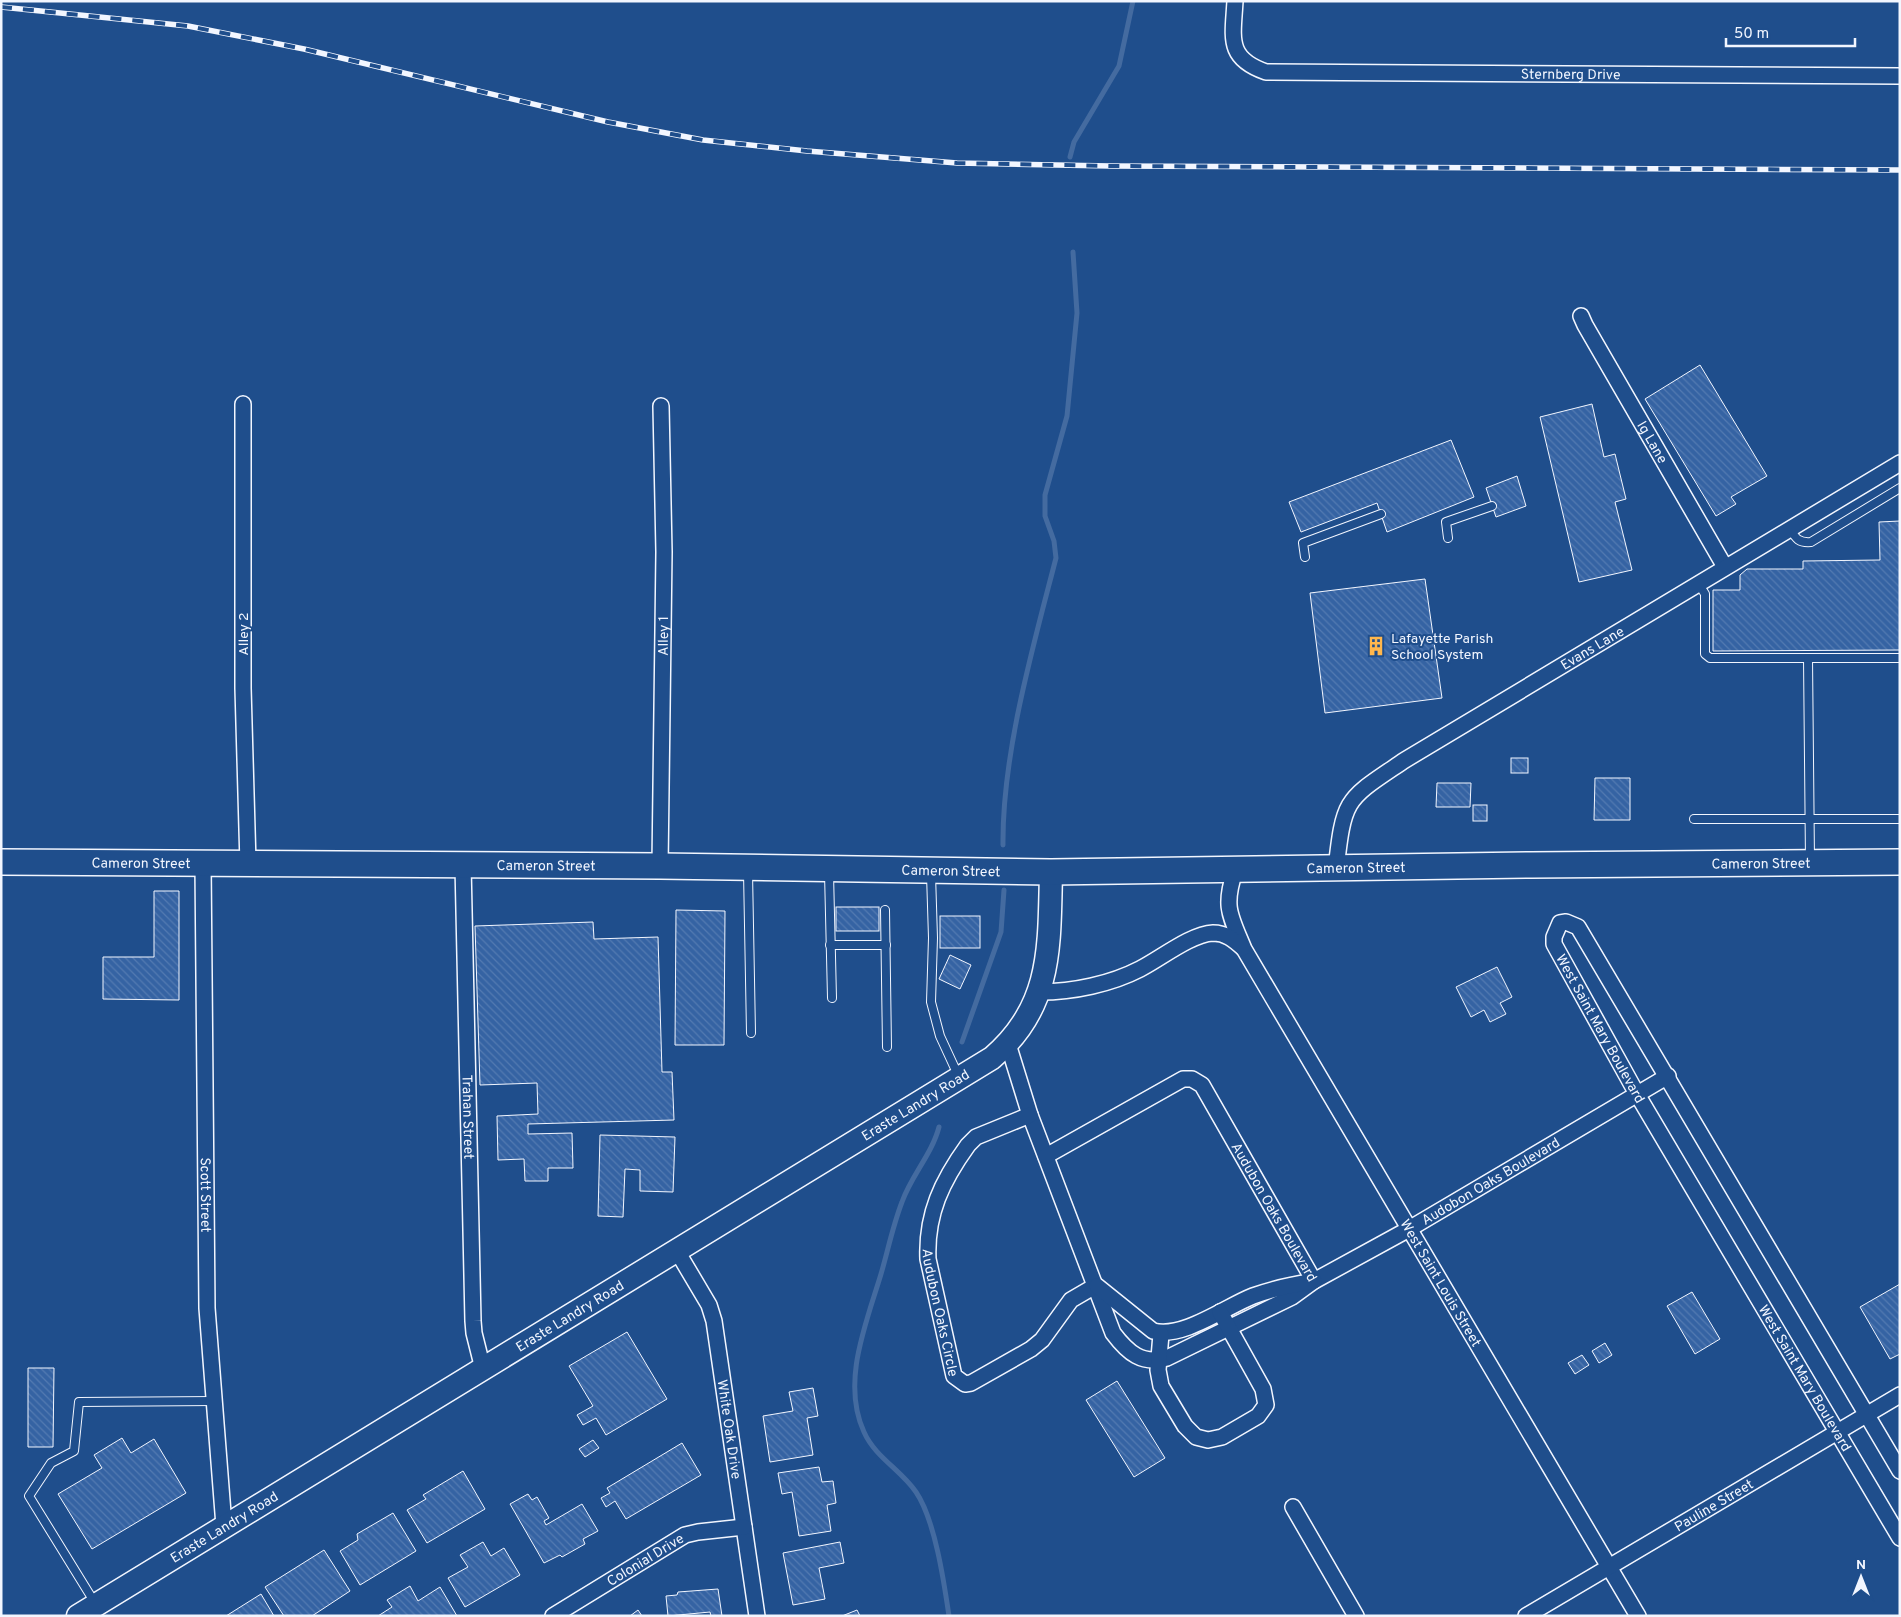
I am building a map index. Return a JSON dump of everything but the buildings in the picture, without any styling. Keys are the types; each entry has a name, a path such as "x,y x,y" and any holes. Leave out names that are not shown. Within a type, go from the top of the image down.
{"main road":[{"name":"Cameron Street","path":"1,862 660,866 1051,872 1900,862"}],"street":[{"name":"Sternberg Drive","path":"1236,1 1234,45 1244,62 1266,72 1900,76"},
{"name":"Ig Lane","path":"1582,316 1585,326 1725,567"},
{"name":"Alley 2","path":"243,404 243,688 248,864"},
{"name":"Alley 1","path":"660,866 664,552 661,406"},
{"name":"Evans Lane","path":"1336,869 1343,815 1349,802 1358,792 1405,760 1698,583 1898,467"},
{"name":"Scott Street","path":"203,864 207,1308 224,1526"},
{"name":"Trahan Street","path":"463,865 474,1333 483,1369"},
{"path":"1235,871 1229,888 1228,905 1244,949"},
{"name":"Eraste Landry Road","path":"84,1613 992,1058 1008,1044 1026,1020 1040,992 1049,928 1051,872"},
{"name":"West Saint Mary Boulevard","path":"1900,1471 1668,1076 1578,927 1566,922 1560,924 1554,937 1554,944 1637,1094 1900,1538"},
{"path":"1040,992 1066,991 1117,979 1140,970 1206,934 1223,934 1231,937 1244,949"},
{"name":"West Saint Louis Street","path":"1244,949 1638,1616"},
{"path":"1008,1044 1030,1115 1113,1333 1122,1345 1138,1358 1158,1360"},
{"path":"1637,1094 1668,1076"},
{"name":"Audubon Oaks Boulevard","path":"1046,1156 1183,1079 1192,1079 1202,1085 1314,1281 1284,1286 1253,1296 1178,1331 1161,1334"},
{"name":"Audobon Oaks Boulevard","path":"1158,1360 1230,1329 1292,1297 1314,1281 1410,1229 1637,1094"},
{"name":"Audubon Oaks Circle","path":"1030,1115 976,1137 968,1145 933,1207 928,1242 928,1259 954,1376 965,1384 971,1383 1031,1349 1042,1340 1071,1300 1096,1286"},
{"name":"White Oak Drive","path":"677,1251 709,1305 714,1321 757,1616"},
{"path":"1096,1286 1153,1331 1161,1334 1158,1360 1161,1386 1185,1426 1196,1437 1208,1440 1222,1436 1258,1416 1266,1405 1262,1388 1220,1312"},
{"name":"Pauline Street","path":"1526,1616 1900,1395"},
{"path":"1293,1507 1356,1616"},
{"name":"Colonial Drive","path":"553,1616 686,1536 698,1532 744,1527"}],"lane":[{"path":"1790,529 1796,539 1802,542 1811,542 1900,488"},
{"path":"1448,538 1446,522 1492,506"},
{"path":"1305,557 1303,543 1381,514"},
{"path":"1698,583 1705,594 1705,654 1710,658 1900,658"},
{"path":"1808,658 1810,863"},
{"path":"1694,819 1900,819"},
{"path":"748,867 751,1033"},
{"path":"828,869 832,998"},
{"path":"931,870 933,938 931,1002 940,1036 960,1079"},
{"path":"884,910 888,1047"},
{"path":"830,946 886,945"},
{"path":"84,1613 29,1496 51,1463 74,1451 79,1402 215,1401"}],"waterway":[{"path":"1070,157 1074,142 1119,66 1133,1"},
{"path":"1003,845 1004,810 1013,738 1020,701 1056,558 1054,541 1045,516 1045,495 1067,416 1077,313 1073,252"},
{"path":"962,1042 1001,932 1004,890"},
{"path":"939,1127 932,1146 906,1192 896,1220 858,1353 855,1393 858,1413 869,1441 881,1456 910,1484 923,1504 938,1552 949,1616"}],"railway":[{"path":"1,7 188,26 304,49 608,122 703,140 807,151 957,163 1110,166 1900,170"}],"place":[{"name":"Lafayette Parish School System","path":"1376,646"}]}
